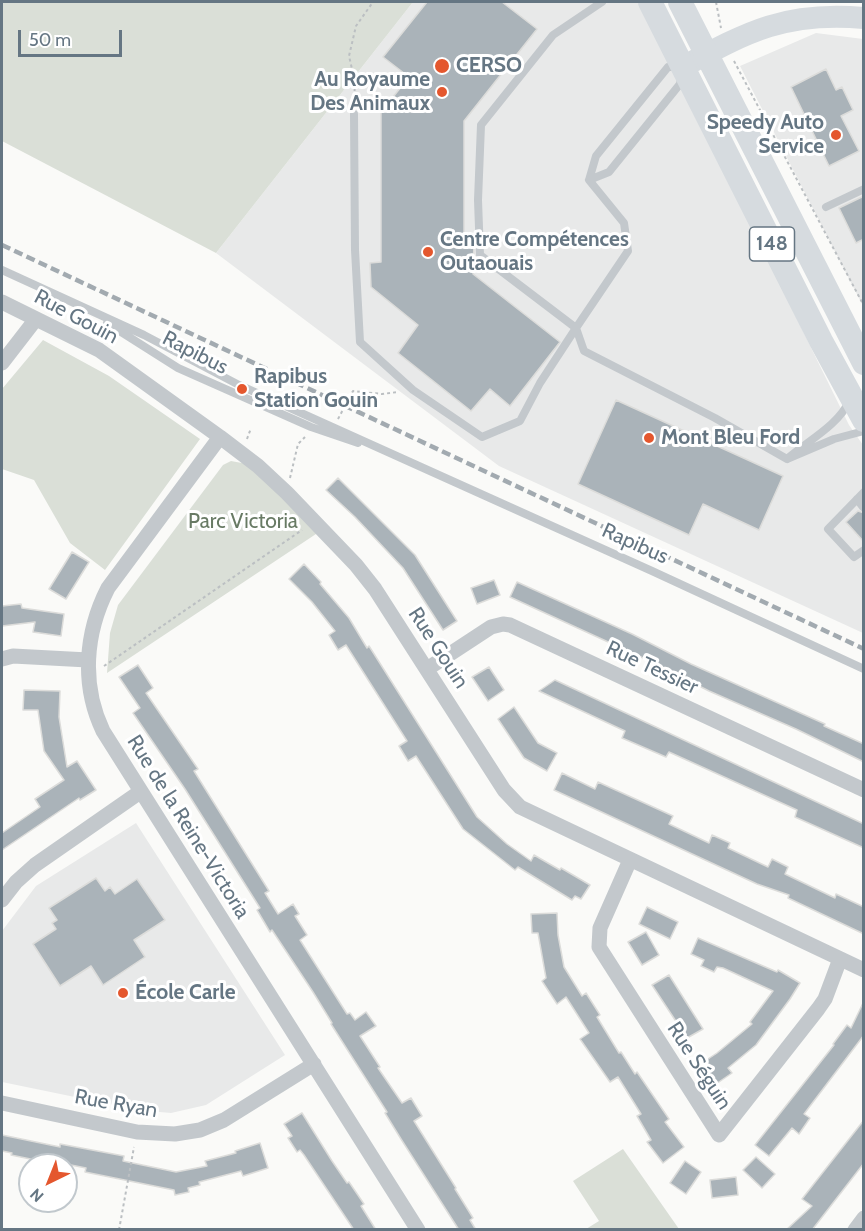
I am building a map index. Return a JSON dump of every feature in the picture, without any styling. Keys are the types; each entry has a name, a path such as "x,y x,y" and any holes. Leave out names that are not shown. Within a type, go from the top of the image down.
{"main road":[{"name":"148","path":"650,2 864,420"},
{"name":"148","path":"680,2 864,363"}],"street":[{"path":"683,66 737,38 784,21 827,15 864,18"},
{"name":"Rue Gouin","path":"2,302 99,350 220,437 258,466 287,493 365,576 512,799 530,813 864,970"},
{"path":"2,363 36,319"},
{"name":"Rue de la Reine-Victoria","path":"220,437 108,588 96,616 88,665 95,715 140,792 418,1230"},
{"name":"Rue Tessier","path":"427,669 491,627 510,625 864,790"},
{"path":"2,659 13,656 88,665"},
{"path":"2,900 16,882 35,865 140,792"},
{"name":"Rue Séguin","path":"630,860 600,928 599,947 719,1135 818,1010 825,999 840,959"},
{"name":"Rue Ryan","path":"2,1103 137,1132 175,1134 212,1126 314,1064"},
{"path":"855,1230 864,1218"}],"lane":[{"path":"602,2 553,35 481,125 478,200 480,255 576,328 584,351 715,418 787,459"},
{"path":"683,66 680,84 609,172 590,180 596,156 668,68 683,66"},
{"path":"354,114 355,250 360,342 413,390 482,437 520,422 540,383 628,251 624,224 590,180"},
{"path":"826,207 864,189"},
{"name":"Rapibus","path":"2,270 144,334 239,385 642,566 864,669"},
{"name":"Rapibus","path":"89,311 177,368 311,427 391,453"},
{"path":"787,459 846,410 851,397"},
{"path":"787,459 834,439 864,431"},
{"path":"864,492 850,512 828,529 854,557 864,550"},
{"path":"857,499 863,507"}],"path":[{"path":"354,114 355,82 349,56 356,26 373,2"},
{"path":"736,66 864,306"},
{"path":"337,422 352,391 382,394 413,390"},
{"path":"287,493 298,444 303,441 311,427"},
{"path":"246,442 251,428"},
{"path":"88,665 104,666 302,531 313,520"},
{"path":"119,1230 137,1132"}],"shaded area":[{"path":"413,2 641,2 849,425 863,445 863,633 499,466 216,253"},
{"path":"816,33 863,39 863,306 740,66"},
{"name":"École Carle","path":"136,823 285,1055 206,1105 171,1113 138,1110 2,1082 2,931 36,886"}],"green space":[{"path":"2,2 413,2 216,253 2,141"},
{"path":"43,340 109,376 200,439 105,570 70,543 34,480 2,469 2,389"},
{"name":"Parc Victoria","path":"231,461 258,466 322,530 107,673 110,633 118,605 223,465"},
{"path":"623,1149 679,1229 586,1229 599,1221 573,1181"}],"building":[{"name":"Centre Compétences Outaouais","path":"427,2 502,2 537,29 464,121 464,242 474,242 473,274 560,342 510,406 490,389 471,411 398,353 418,325 371,287 370,263 381,262 381,112 409,77 383,57"},
{"path":"826,69 836,90 842,87 853,110 841,116 859,151 829,166 791,87"},
{"path":"864,196 864,239 856,243 839,208"},
{"name":"Mont Bleu Ford","path":"616,400 783,476 759,530 703,504 689,535 578,484"},
{"path":"338,478 415,555 457,621 443,630 403,568 326,490"},
{"path":"858,511 864,513 864,542 846,522"},
{"path":"72,552 89,562 66,599 49,589"},
{"path":"304,564 349,618 367,648 369,646 477,817 507,844 531,861 534,855 590,885 581,899 575,896 572,900 518,867 515,870 463,829 416,756 408,761 399,746 407,741 346,645 338,650 329,635 335,631 312,602 289,579"},
{"path":"494,580 500,595 477,604 471,588"},
{"path":"517,582 864,744 864,762 510,597"},
{"path":"21,604 22,608 64,614 61,636 33,632 35,622 2,626 2,606"},
{"path":"138,665 153,688 146,693 198,769 194,771 269,891 265,893 278,914 293,904 299,914 295,916 307,935 300,940 347,1014 350,1013 355,1020 366,1012 376,1026 360,1036 402,1103 411,1098 422,1116 414,1121 456,1188 473,1218 470,1220 476,1230 459,1230 385,1113 387,1112 313,992 272,930 270,932 257,910 260,908 185,789 133,713 140,708 119,677"},
{"path":"489,667 504,690 488,701 472,677"},
{"path":"555,680 864,824 864,848 795,817 797,810 669,752 666,757 622,738 625,731 539,691"},
{"path":"24,690 60,691 59,717 67,767 77,761 96,790 80,800 79,798 2,850 2,833 40,807 35,799 64,780 44,751 38,710 23,710"},
{"path":"514,707 538,743 557,753 547,771 524,758 498,719"},
{"path":"562,773 595,789 598,782 673,816 669,824 709,843 712,835 730,843 728,848 768,867 772,859 788,867 785,874 835,898 836,894 864,907 864,934 788,898 789,895 757,884 554,790"},
{"path":"96,878 105,891 110,887 115,894 137,879 165,920 134,940 145,957 103,985 91,966 60,986 33,944 56,929 52,923 57,920 49,908"},
{"path":"647,907 678,922 670,939 639,924"},
{"path":"557,913 558,935 564,967 582,996 586,993 600,1015 597,1017 619,1053 621,1052 635,1074 637,1072 669,1119 665,1122 684,1147 663,1163 647,1142 651,1140 637,1116 641,1114 618,1077 610,1082 580,1039 589,1033 566,997 557,1004 542,981 546,978 538,933 532,933 531,914"},
{"path":"646,932 659,955 642,965 628,942"},
{"path":"698,938 777,972 778,970 800,983 756,1045 728,1068 732,1073 716,1084 702,1063 752,1024 750,1022 773,991 723,968 717,967 714,972 701,966 704,960 691,954"},
{"path":"669,975 703,1029 687,1038 652,985"},
{"path":"864,1001 864,1035 804,1114 810,1118 799,1134 792,1128 769,1156 755,1145 834,1045 847,1025 851,1028"},
{"path":"302,1113 332,1161 364,1204 361,1206 376,1230 354,1230 304,1155 300,1150 297,1152 288,1138 292,1136 284,1124"},
{"path":"864,1120 864,1163 812,1230 786,1230 812,1206 802,1199"},
{"path":"2,1135 60,1147 60,1144 124,1156 123,1161 176,1172 207,1166 205,1161 236,1153 235,1151 260,1143 268,1168 243,1176 241,1171 199,1182 200,1185 188,1188 189,1192 175,1195 174,1190 85,1172 86,1168 78,1166 78,1153 18,1153 18,1156 2,1151"},
{"path":"756,1157 775,1174 762,1188 743,1170"},
{"path":"685,1161 701,1172 686,1194 670,1183"},
{"path":"736,1177 738,1195 712,1198 710,1180"}],"railway":[{"path":"2,245 864,649"}],"place":[{"name":"CERSO","path":"442,66"},
{"name":"Au Royaume Des Animaux","path":"442,92"},
{"name":"Speedy Auto Service","path":"836,135"},
{"name":"Centre Compétences Outaouais","path":"428,252"},
{"name":"Rapibus Station Gouin","path":"242,389"},
{"name":"Mont Bleu Ford","path":"649,438"},
{"name":"École Carle","path":"123,993"}]}
